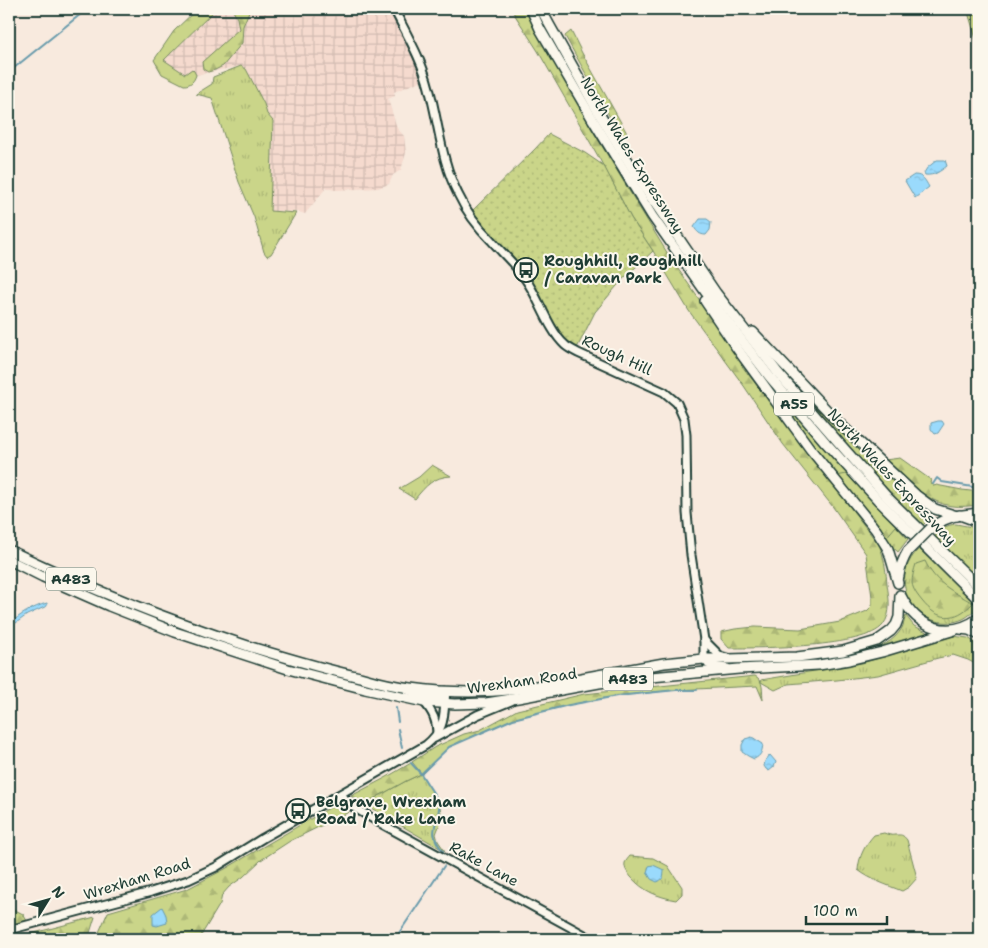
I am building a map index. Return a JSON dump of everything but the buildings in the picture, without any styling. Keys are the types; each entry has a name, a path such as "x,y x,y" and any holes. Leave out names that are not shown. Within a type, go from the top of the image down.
{"highway":[{"name":"North Wales Expressway","path":"531,9 540,29 592,120 652,216 714,304 769,376 878,500 979,600"},
{"name":"North Wales Expressway","path":"541,9 600,115 634,171 716,293 778,373 886,496 979,587"},
{"path":"652,216 689,278 736,347 811,450 876,530 888,549 900,595 905,605 920,620 929,625 938,628 969,630 979,636"},
{"path":"701,271 756,335 833,417 916,495 935,509 979,522"},
{"path":"898,583 900,566 908,551 931,528 946,518 979,513"},
{"name":"A483","path":"9,550 134,606 196,628 293,660 445,698"},
{"name":"A483","path":"9,560 109,606 175,632 288,669 424,702 445,698"},
{"name":"Wrexham Road","path":"445,698 521,689 664,663 704,659 798,656 843,651 877,641 891,632 899,617 900,595"},
{"name":"Wrexham Road","path":"445,698 486,703 599,683 640,678 739,669 819,665 882,652 957,629 979,618"}],"street":[{"name":"Rough Hill","path":"394,9 408,34 425,72 443,153 458,195 484,233 519,270 555,333 565,345 578,353 664,392 677,403 684,419 686,436 687,513 704,640 704,659"},
{"path":"704,640 720,656 729,659"},
{"path":"704,659 713,666 739,669"},
{"path":"435,737 443,723 445,698"},
{"name":"Wrexham Road","path":"9,930 151,892 188,880 216,866 419,750 435,737 478,715 518,698"},
{"path":"424,702 434,715 436,721 435,737"},
{"name":"Rake Lane","path":"341,794 350,805 380,823 592,939"}],"shaded area":[{"path":"216,9 232,9 237,18 252,9 390,9 423,80 394,92 395,96 388,99 397,128 404,136 406,153 401,170 393,175 389,184 378,188 335,190 326,188 305,214 270,211 273,121 267,114 264,104 246,69 241,66 196,75 185,74 164,60"}],"green space":[{"path":"197,9 216,9 164,60 185,74 192,69 194,71 196,75 193,81 184,85 162,74 154,60 174,31"},
{"path":"232,9 250,9 243,26 242,43 223,66 208,72 203,69 202,62 239,29 237,18"},
{"path":"511,9 527,9 593,131 671,259 738,355 742,366 879,545 885,567 889,610 883,625 872,633 834,642 786,647 729,648 721,639 721,632 735,629 755,627 800,629 840,622 867,611 872,606 872,597 866,554 833,507 783,444 744,386 689,311 631,218 538,51"},
{"path":"967,9 979,9 979,49"},
{"path":"571,31 628,135 621,137 565,36"},
{"path":"241,66 246,69 264,104 267,114 273,121 270,211 296,213 271,254 267,256 264,252 254,217 239,182 212,98 196,94 212,84 213,77"},
{"path":"549,134 585,153 604,166 631,218 653,251 622,280 595,312 577,348 563,338 554,326 529,279 518,264 486,231 472,211"},
{"path":"750,361 828,453 908,539 898,552 887,542 798,428"},
{"path":"776,364 867,456 905,492 928,510 931,517 923,525 847,446"},
{"path":"900,458 931,480 930,483 935,486 979,492 979,505 952,506 933,500 907,481 885,460"},
{"path":"432,465 451,476 440,478 431,483 415,499 399,489 419,477"},
{"path":"847,474 896,526 885,539 836,476"},
{"path":"956,524 979,530 979,580 935,536 944,527"},
{"path":"919,549 978,607 969,615 956,621 943,622 924,616 915,609 905,590 904,580 911,558"},
{"path":"925,561 939,581 973,603 960,614 947,617 928,608 916,593 912,583 916,564"},
{"path":"906,616 914,626 929,633 865,653 895,637 902,628"},
{"path":"953,636 968,638 979,645 979,666 953,655 878,675 788,684 775,690 761,682 761,680 862,663"},
{"path":"755,676 761,683 763,700 757,686 676,690 617,696 569,705 513,719 449,747 422,774 412,762 435,747 464,734 480,730 517,710 584,694"},
{"path":"411,763 421,774 364,804 351,796 387,777"},
{"path":"421,774 439,802 442,818 436,834 438,841 445,851 364,804"},
{"path":"336,804 349,812 290,841 261,860 229,887 222,895 220,904 199,939 96,939 108,912 187,889"},
{"path":"884,833 902,835 907,840 917,878 909,887 902,891 858,870 861,855 868,843 874,835"},
{"path":"630,856 653,858 668,866 682,887 682,894 676,900 646,890 631,877 626,869 625,862"},
{"path":"9,907 23,914 27,921 9,927"},
{"path":"95,917 88,939 11,939"}],"water":[{"path":"937,160 945,160 947,166 935,174 925,175 924,173 927,168"},
{"path":"914,175 922,177 929,187 915,198 905,181"},
{"path":"700,219 707,219 711,222 710,230 706,235 699,233 694,227"},
{"path":"942,421 944,424 938,433 935,434 931,429 931,423"},
{"path":"47,603 47,606 27,615 9,628 9,624 22,614"},
{"path":"752,737 763,744 761,753 754,759 742,752 742,745 745,739"},
{"path":"770,755 776,762 769,771 764,766 765,761"},
{"path":"653,865 664,870 663,878 657,882 651,879 647,872 649,866"},
{"path":"162,907 167,923 157,926 153,925 153,914"}],"waterway":[{"path":"9,72 87,9"},
{"path":"933,484 937,478 942,482 979,488"},
{"path":"421,774 449,747 513,719 569,705 617,696 676,690 697,690"},
{"path":"396,708 398,722"},
{"path":"398,729 402,748"},
{"path":"411,763 421,774 439,802 434,834 436,842 443,851"},
{"path":"395,939 444,866"}],"place":[{"name":"Roughhill, Roughhill / Caravan Park","path":"526,270"},
{"name":"Belgrave, Wrexham Road / Rake Lane","path":"298,811"}]}
